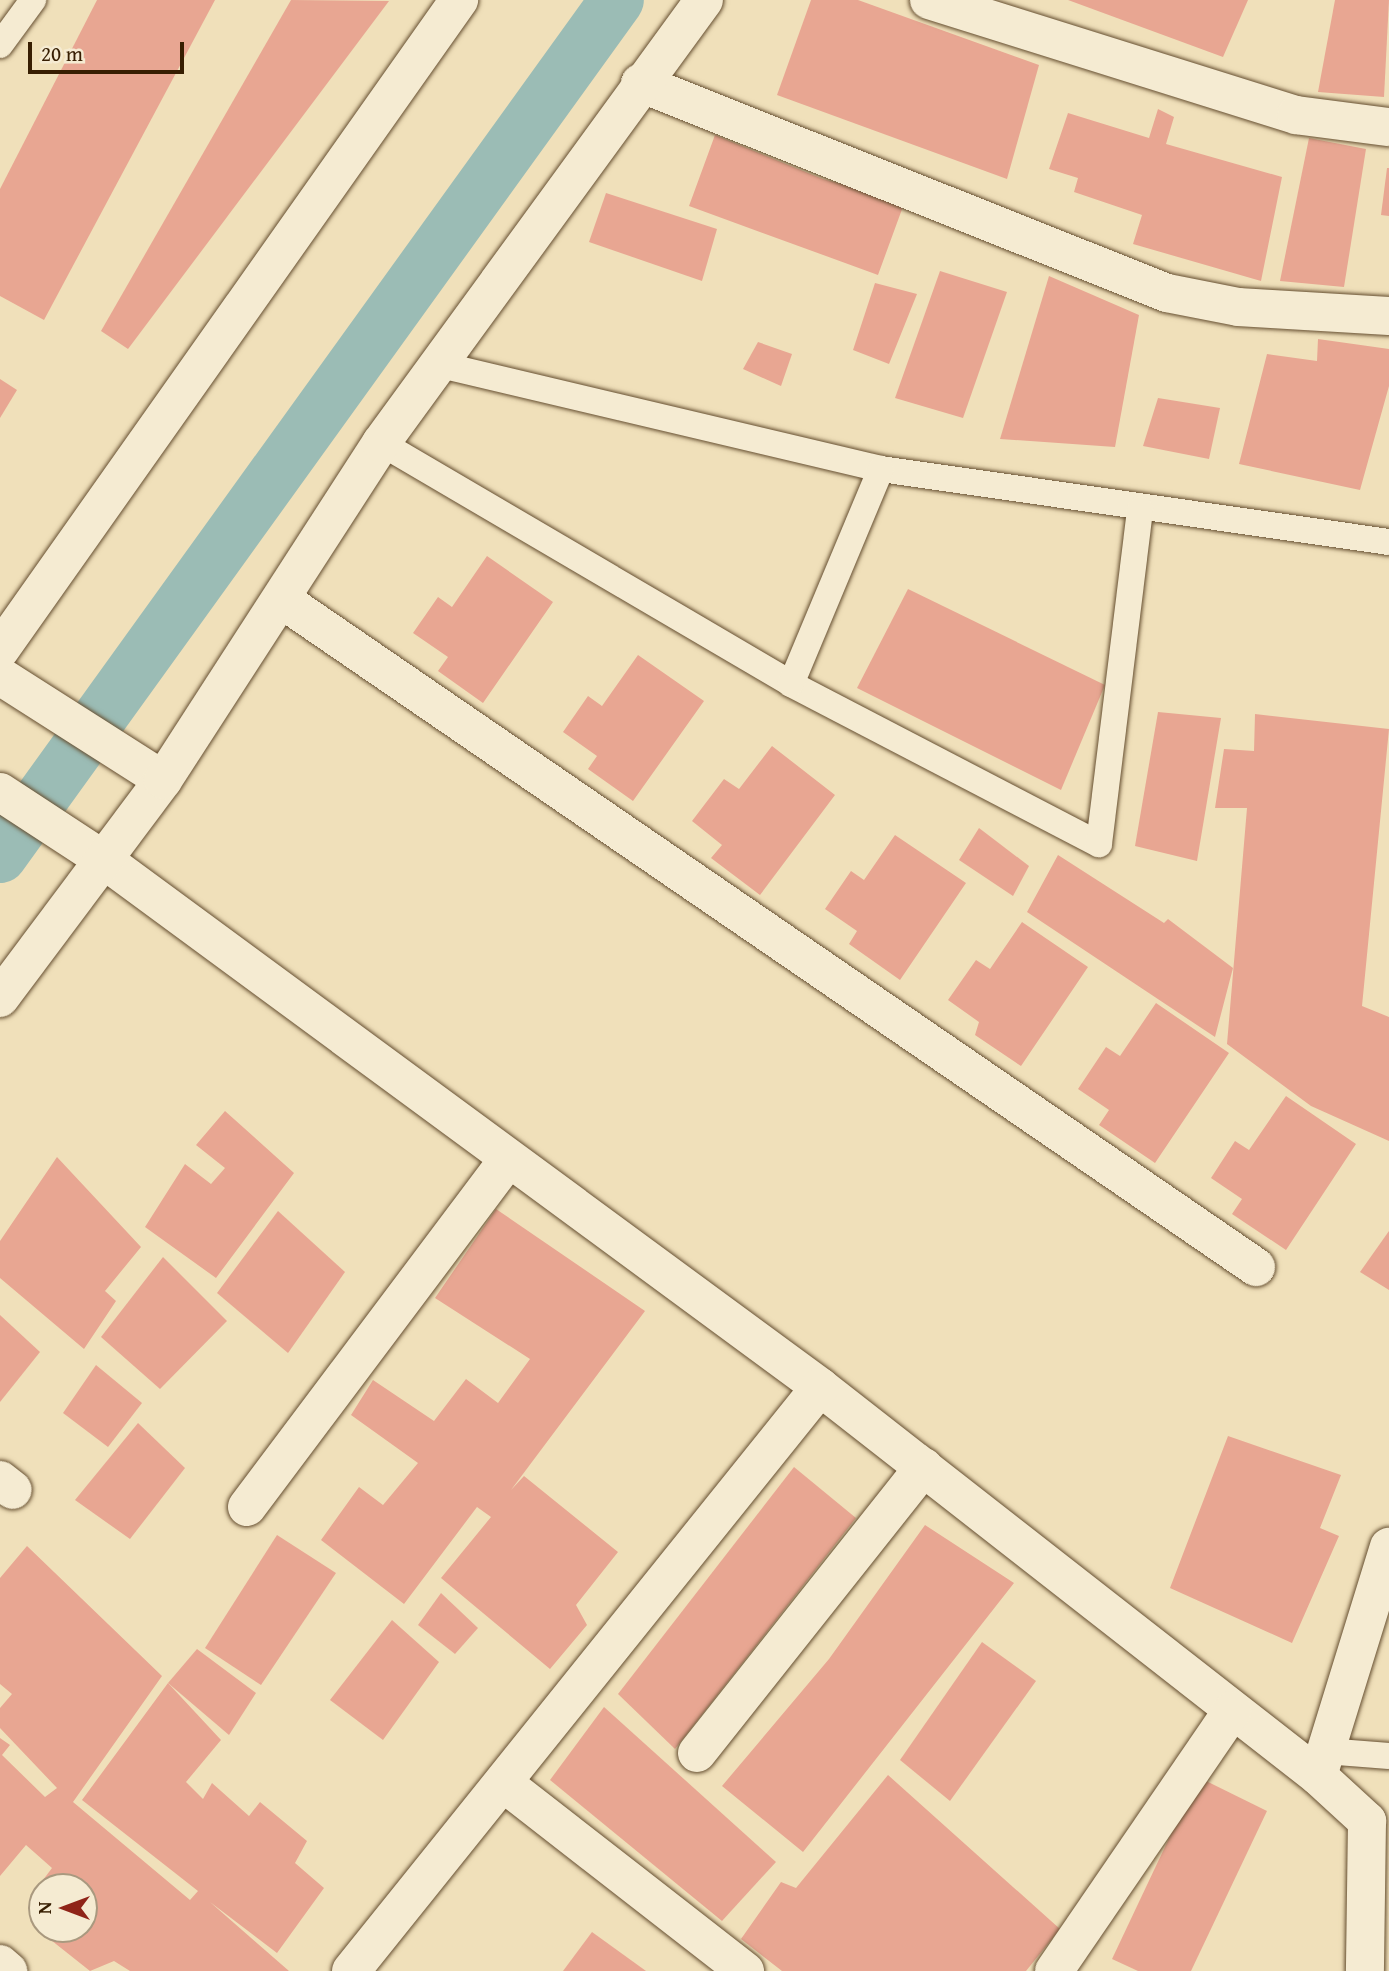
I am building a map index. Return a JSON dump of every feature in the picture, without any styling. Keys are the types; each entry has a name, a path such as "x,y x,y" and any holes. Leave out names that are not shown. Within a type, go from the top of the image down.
{"street":[{"path":"0,650 459,0"},
{"path":"0,998 163,780 381,443 441,365 640,83 704,0"},
{"path":"929,0 1296,115 1389,127"},
{"path":"640,83 1167,293 1238,307 1389,316"},
{"path":"281,599 1256,1268"},
{"path":"0,676 163,780"},
{"path":"0,792 104,860 820,1387 1233,1710 1321,1763 1367,1821 1365,1971"},
{"path":"247,1507 508,1159"},
{"path":"351,1971 506,1785 820,1387"},
{"path":"697,1753 924,1467"},
{"path":"1321,1763 1389,1547"},
{"path":"1054,1971 1233,1710"},
{"path":"506,1785 732,1967"},
{"path":"0,1964 8,1971"}],"lane":[{"path":"0,46 33,0"},
{"path":"441,365 881,469 1140,510 1389,542"},
{"path":"381,443 791,684 1099,844 1140,510"},
{"path":"791,684 881,469"},
{"path":"1321,1763 1389,1756"}],"building":[{"path":"97,0 215,0 44,320 0,296 0,189"},
{"path":"291,0 389,1 128,349 101,331"},
{"path":"811,0 858,0 1039,65 1007,179 777,95"},
{"path":"1068,0 1248,0 1223,57"},
{"path":"1335,0 1389,0 1384,97 1318,92"},
{"path":"1158,109 1174,117 1166,144 1282,177 1261,281 1133,244 1142,215 1074,192 1078,178 1049,169 1068,113 1149,138"},
{"path":"715,135 823,179 905,201 878,275 689,206"},
{"path":"1309,138 1366,149 1344,287 1280,281"},
{"path":"1389,168 1389,216 1381,215"},
{"path":"606,193 717,229 702,281 589,242"},
{"path":"940,271 1007,292 963,418 895,398"},
{"path":"1049,276 1139,315 1115,447 1000,439"},
{"path":"875,283 917,294 889,364 853,350"},
{"path":"1318,339 1389,349 1389,386 1360,490 1239,464 1267,354 1317,361"},
{"path":"758,342 792,354 781,386 743,369"},
{"path":"0,379 17,390 0,418"},
{"path":"1158,398 1220,408 1209,459 1143,446"},
{"path":"487,556 553,602 483,703 438,671 448,657 413,633 438,597 452,607"},
{"path":"908,589 1105,685 1061,790 857,688"},
{"path":"638,655 704,701 633,801 588,769 597,756 563,732 588,696 602,706"},
{"path":"1158,712 1221,718 1197,861 1135,846"},
{"path":"1255,714 1389,729 1362,1006 1389,1017 1389,1141 1311,1106 1227,1044 1247,808 1215,808 1224,749 1254,751"},
{"path":"772,746 835,795 760,895 711,858 722,845 692,821 724,779 739,789"},
{"path":"979,828 1029,866 1013,896 959,860"},
{"path":"895,835 966,883 900,980 849,944 857,931 825,909 851,871 864,880"},
{"path":"1058,855 1164,923 1168,919 1233,968 1215,1037 1027,912"},
{"path":"1022,922 1088,967 1021,1066 975,1035 979,1022 948,1000 976,960 990,969"},
{"path":"1156,1003 1229,1053 1155,1163 1099,1125 1109,1110 1078,1089 1106,1047 1120,1056"},
{"path":"1286,1096 1356,1144 1286,1250 1232,1214 1242,1199 1211,1178 1235,1141 1249,1150"},
{"path":"225,1111 294,1173 216,1278 145,1227 185,1164 211,1184 225,1168 196,1145"},
{"path":"57,1157 141,1247 105,1291 116,1301 84,1349 0,1278 0,1241"},
{"path":"496,1209 645,1311 511,1490 524,1476 618,1552 576,1605 587,1625 550,1669 441,1578 491,1517 477,1507 404,1604 321,1540 359,1487 383,1505 418,1463 351,1415 373,1380 434,1421 466,1379 498,1403 530,1359 435,1298"},
{"path":"278,1211 345,1272 288,1353 217,1293"},
{"path":"1389,1231 1389,1290 1360,1272"},
{"path":"163,1257 227,1321 160,1389 101,1337"},
{"path":"0,1315 40,1352 0,1402"},
{"path":"96,1365 142,1403 108,1447 63,1413"},
{"path":"138,1423 185,1468 130,1539 75,1500"},
{"path":"1228,1436 1341,1475 1320,1528 1339,1536 1292,1643 1170,1588"},
{"path":"794,1467 856,1518 675,1749 618,1694"},
{"path":"925,1525 1014,1583 803,1852 722,1786 829,1659"},
{"path":"277,1535 336,1573 261,1685 205,1648"},
{"path":"27,1546 162,1676 73,1802 190,1900 198,1891 82,1800 168,1683 221,1740 186,1782 203,1799 212,1783 249,1816 260,1802 307,1841 295,1863 324,1888 277,1953 210,1902 289,1971 130,1971 114,1961 90,1971 55,1943 98,1943 98,1873 48,1873 52,1868 26,1845 0,1876 0,1738 10,1745 2,1755 45,1797 57,1788 0,1728 0,1708 12,1694 0,1684 0,1578"},
{"path":"441,1593 478,1628 455,1654 418,1625"},
{"path":"392,1620 439,1662 383,1740 330,1700"},
{"path":"982,1642 1036,1681 950,1801 900,1760"},
{"path":"197,1649 256,1693 229,1735 168,1683"},
{"path":"604,1707 776,1862 722,1921 550,1780"},
{"path":"888,1775 1060,1929 1026,1971 782,1971 741,1939 781,1882 796,1888"},
{"path":"1198,1777 1267,1811 1191,1971 1138,1971 1112,1959"},
{"path":"592,1932 646,1971 563,1971"}],"waterway":[{"path":"0,856 617,0"}]}
